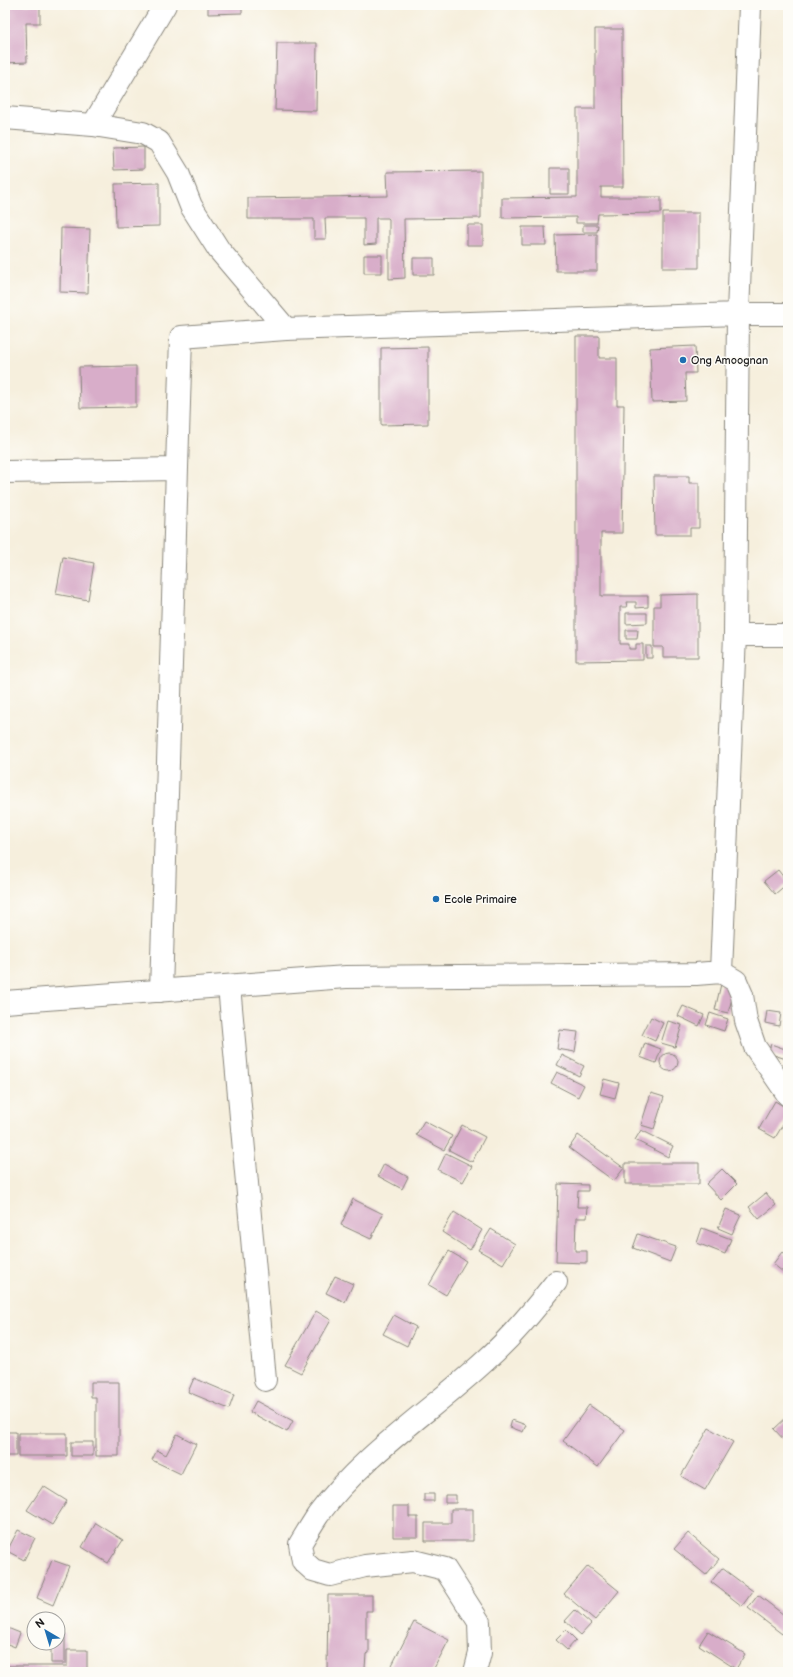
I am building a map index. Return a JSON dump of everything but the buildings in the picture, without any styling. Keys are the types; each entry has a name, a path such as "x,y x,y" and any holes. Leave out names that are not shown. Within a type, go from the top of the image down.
{"street":[{"path":"93,125 165,5"},
{"path":"722,972 735,635 738,314 750,5"},
{"path":"5,118 93,125 143,133 160,142 178,174 191,206 219,250 286,329"},
{"path":"161,991 181,337 286,329 738,314 788,314"},
{"path":"5,472 177,469"},
{"path":"735,635 788,635"},
{"path":"5,1002 346,977 696,974 722,972 736,981 742,995 746,1021 755,1047 788,1095"},
{"path":"229,986 265,1380"},
{"path":"475,1672 480,1653 479,1622 445,1569 414,1561 365,1566 330,1575 313,1570 303,1561 300,1544 318,1515 348,1481 377,1453 486,1361 527,1319 556,1282"}],"place":[{"name":"Ong Amoognan","path":"683,360"},
{"name":"Ecole Primaire","path":"436,899"}]}
